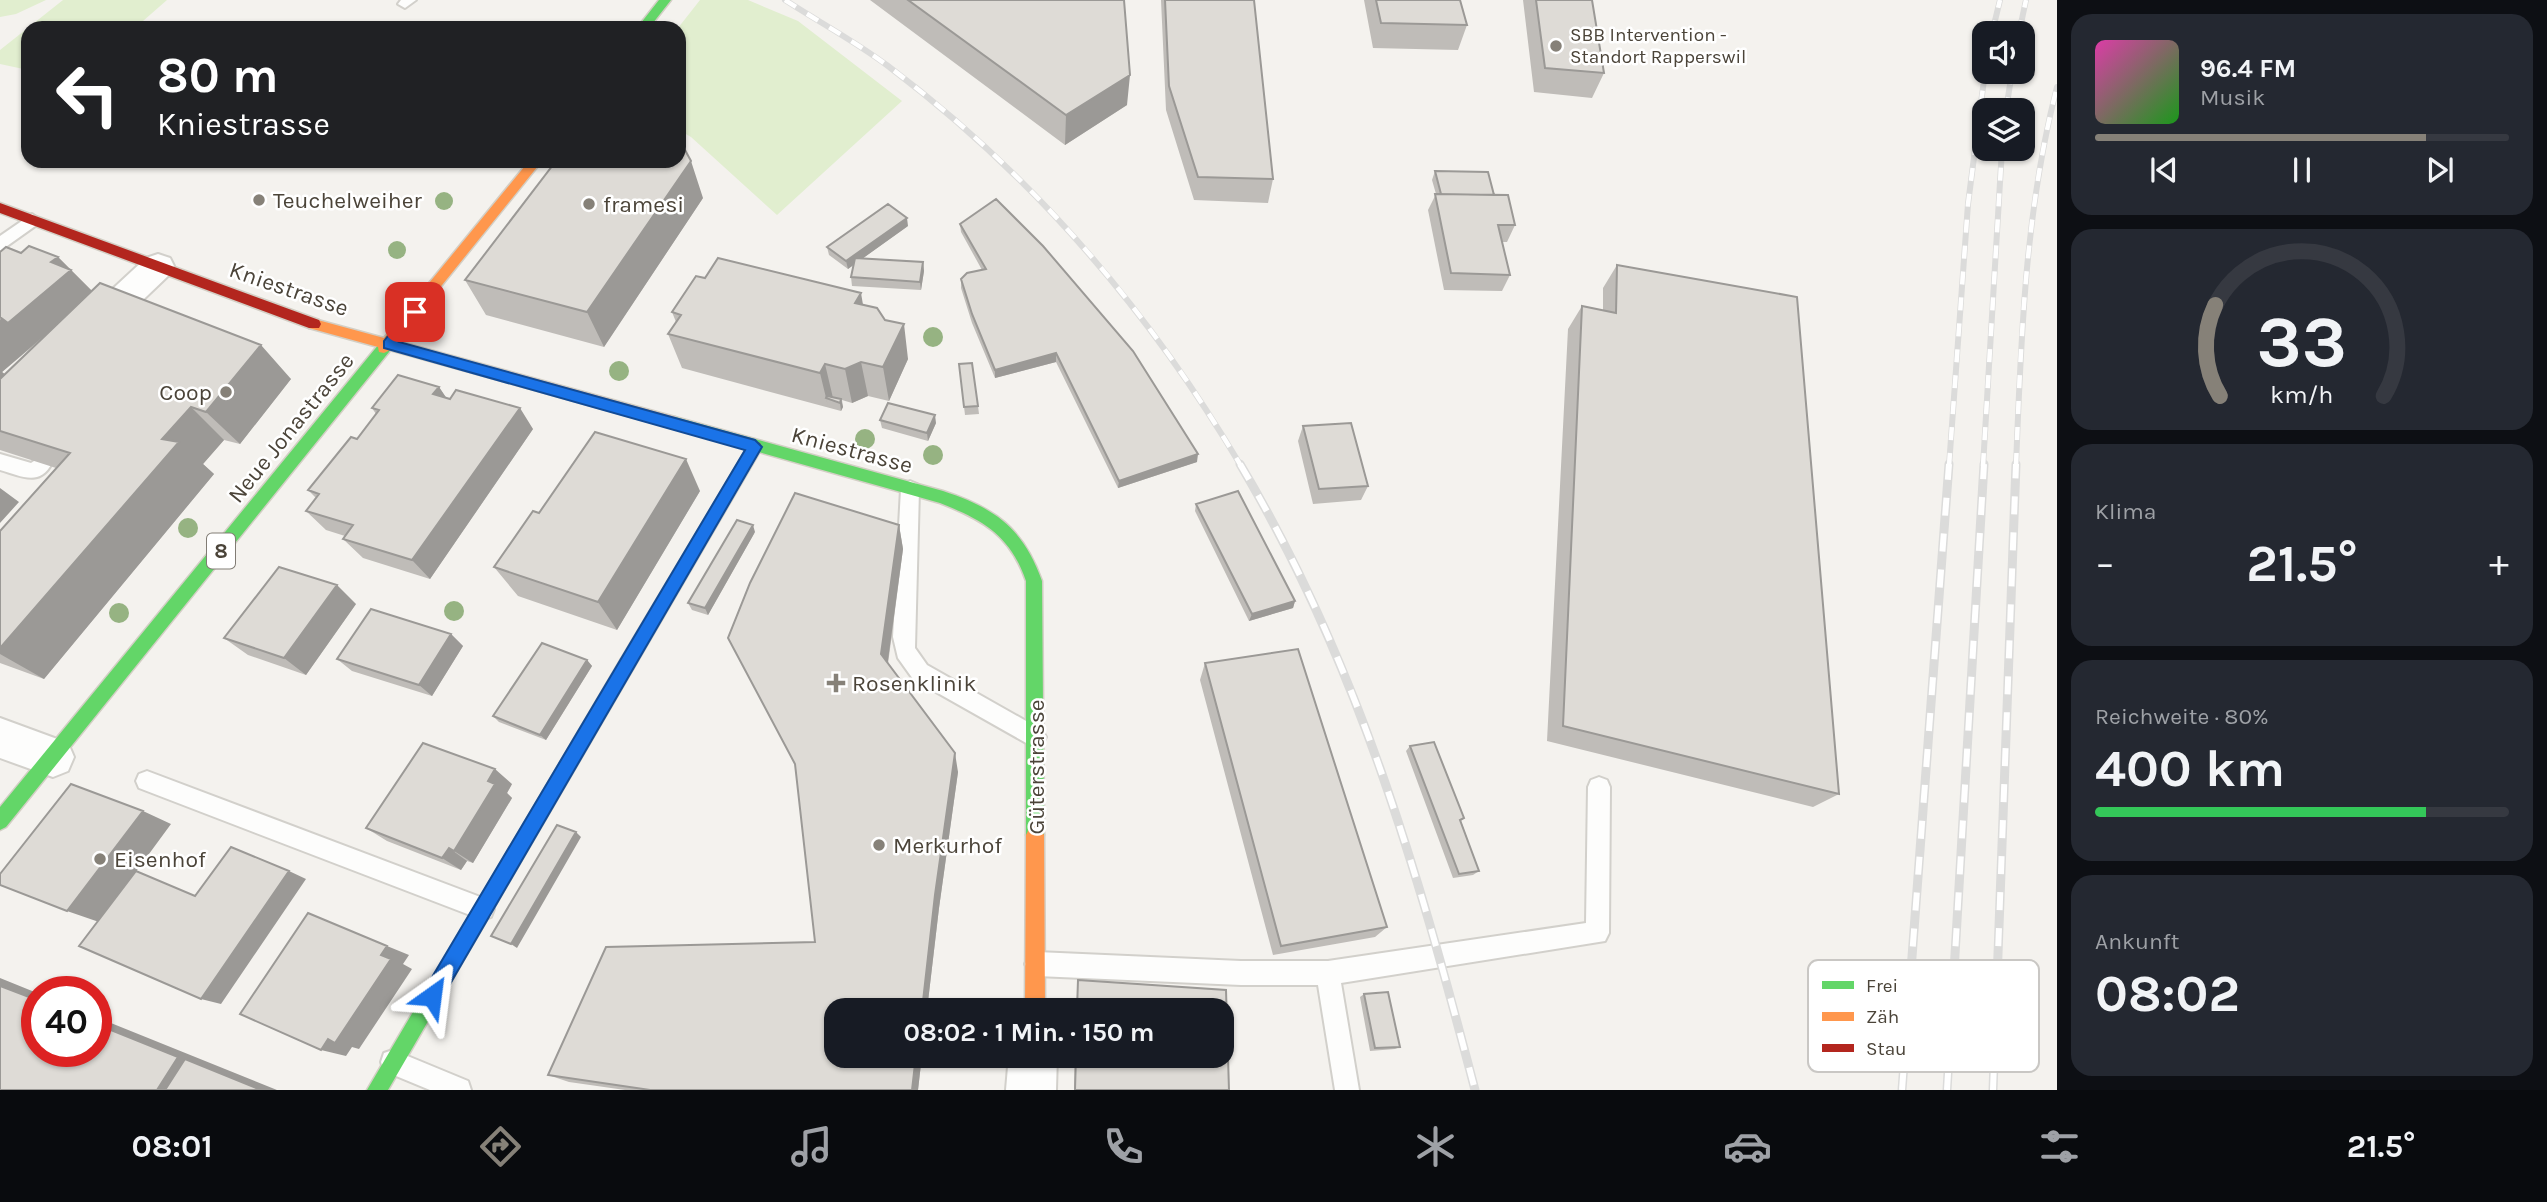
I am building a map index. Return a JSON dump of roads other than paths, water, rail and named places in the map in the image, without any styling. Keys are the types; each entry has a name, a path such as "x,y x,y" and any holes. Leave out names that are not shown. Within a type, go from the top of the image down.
{"street":[{"path":"648,21 665,0"},
{"name":"Neue Jonastrasse","path":"0,821 530,168"},
{"name":"Kniestrasse","path":"0,208 311,323 964,503 995,520 1007,531"},
{"path":"67,352 158,266"},
{"path":"377,1090 755,447"},
{"name":"Güterstrasse","path":"1007,531 1028,562 1034,581 1036,998"},
{"path":"0,738 53,757"},
{"path":"1031,1090 1032,1068"}],"lane":[{"path":"0,245 32,220"},
{"path":"0,462 34,472 43,463"},
{"path":"910,489 903,637 905,651 920,672 1036,737"},
{"path":"148,781 483,909"},
{"path":"1037,964 1241,973 1328,973 1597,933 1600,787"},
{"path":"1328,973 1347,1090"},
{"path":"393,1062 459,1090"}],"railway":[{"path":"785,0 888,66 992,153 1039,200 1127,299 1205,408 1241,466"},
{"path":"1995,21 2000,0"},
{"path":"2022,21 2026,0"},
{"path":"1949,466 1968,204 1983,84"},
{"path":"2008,98 2010,84"},
{"path":"2016,466 2031,228 2046,134 2057,87"},
{"path":"1983,466 2001,161"},
{"path":"1240,464 1282,539 1318,615 1380,768 1430,927 1475,1090"},
{"path":"1912,960 1949,464"},
{"path":"1955,960 1984,464"},
{"path":"1998,960 2016,464"},
{"path":"1902,1090 1903,1072"},
{"path":"1947,1090 1948,1072"},
{"path":"1993,1090 1994,1072"}],"place":[{"name":"SBB Intervention - Standort Rapperswil","path":"1556,46"},
{"name":"Teuchelweiher","path":"259,200"},
{"name":"framesi","path":"589,204"},
{"name":"Coop","path":"226,392"},
{"name":"Rosenklinik","path":"836,683"},
{"name":"Merkurhof","path":"879,845"},
{"name":"Eisenhof","path":"100,859"}]}
